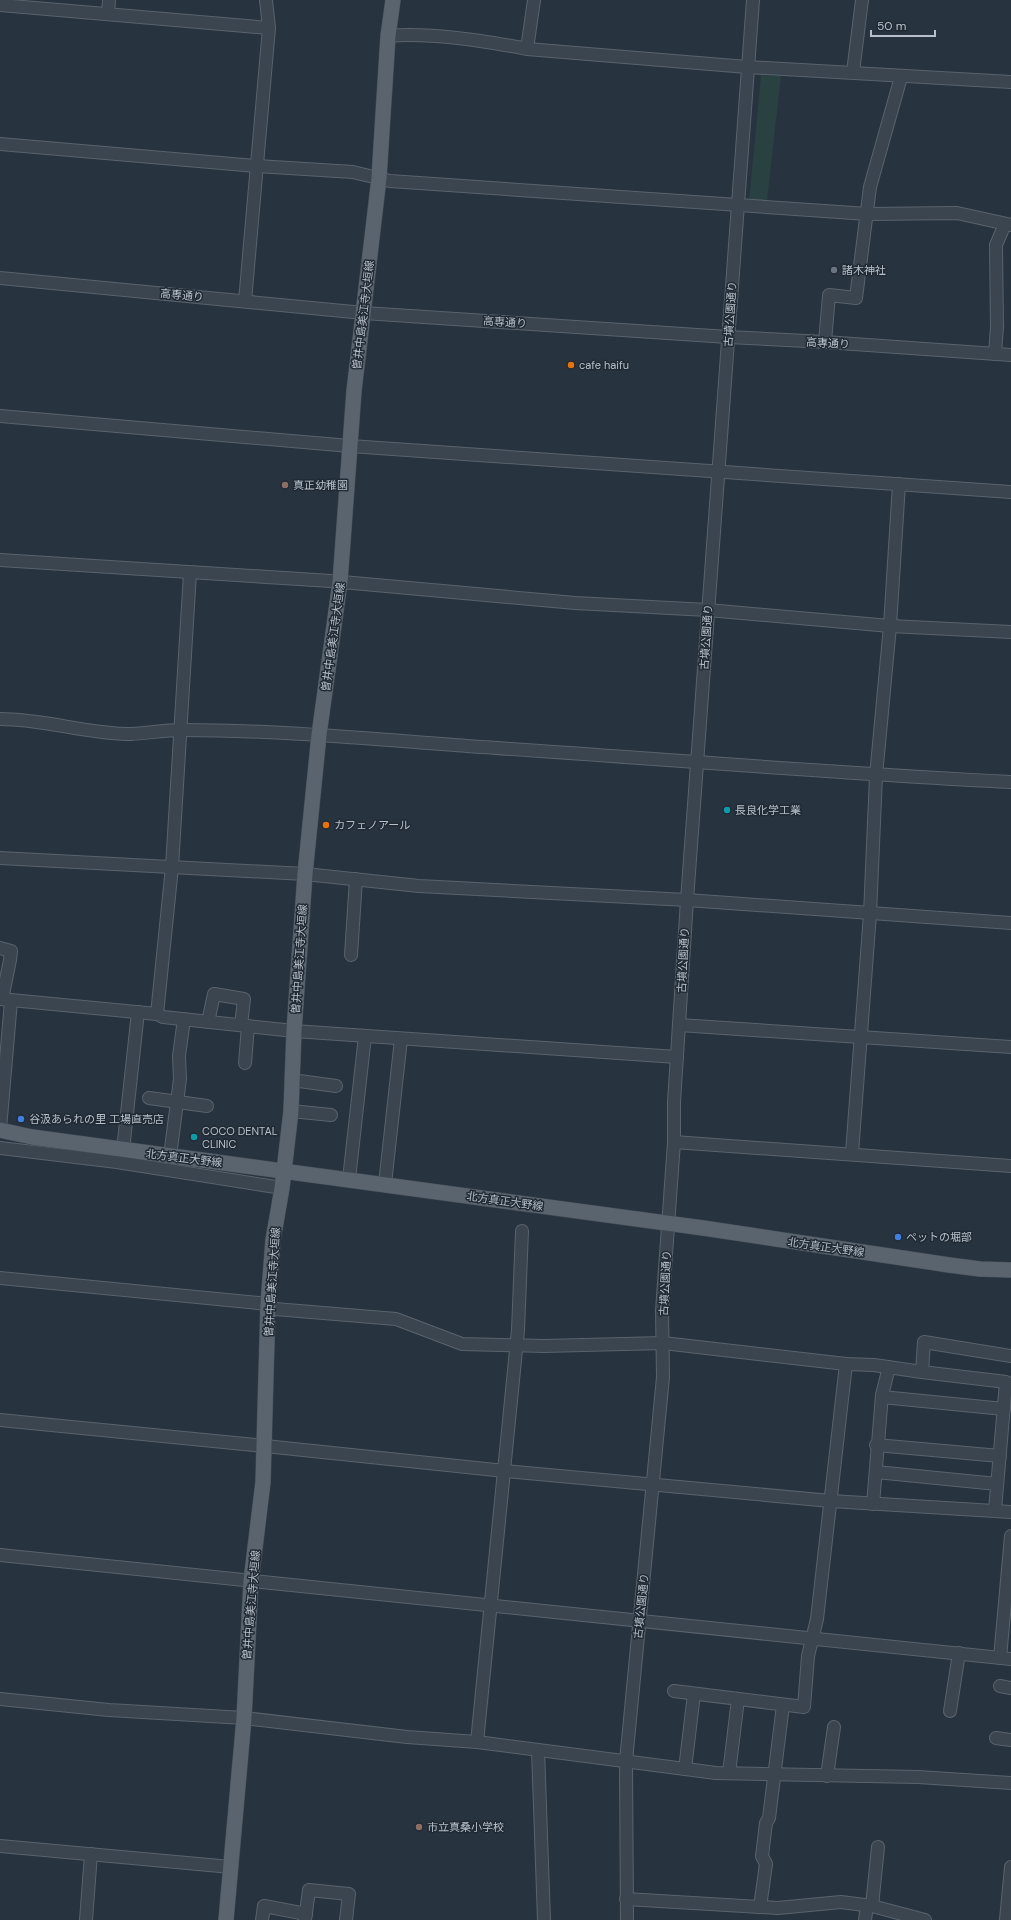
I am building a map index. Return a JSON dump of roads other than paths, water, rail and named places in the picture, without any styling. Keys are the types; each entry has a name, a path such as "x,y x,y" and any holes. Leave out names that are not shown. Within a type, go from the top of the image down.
{"main road":[{"name":"曽井中島美江寺大垣線","path":"226,1920 244,1718 251,1581 263,1482 268,1304 273,1240 282,1188 291,1111 294,1031 305,874 319,735 340,582 350,446 380,178 388,36 393,0"},
{"name":"北方真正大野線","path":"0,1130 32,1137 123,1150 284,1170 669,1223 949,1265 980,1269 1011,1270"}],"street":[{"path":"108,14 109,0"},
{"path":"245,301 269,28 266,0"},
{"path":"527,49 534,0"},
{"name":"古墳公園通り","path":"627,1920 626,1761 654,1484 663,1377 662,1310 674,1142 674,1102 687,900 717,471 753,0"},
{"path":"853,72 862,0"},
{"path":"0,5 269,28"},
{"path":"388,36 407,34 501,44 527,49 747,67 853,72 901,77 1011,82"},
{"path":"825,342 829,295 856,298 868,214 870,187 901,77"},
{"path":"0,144 257,166 347,171 390,180 737,206 868,214 957,213 1008,225 996,245 997,327 995,354"},
{"name":"高専通り","path":"0,278 364,313 1011,355"},
{"path":"0,416 350,446 1011,492"},
{"path":"852,1153 870,914 876,776 890,626 899,484"},
{"path":"0,560 340,582 575,603 708,610 890,626 1011,632"},
{"path":"157,1014 172,866 190,573"},
{"path":"0,719 44,722 94,732 132,734 181,730 319,735 876,776 1011,782"},
{"path":"0,858 305,874 419,886 687,900 1011,923"},
{"path":"351,955 356,879"},
{"path":"0,948 10,951 4,1000 0,1130"},
{"path":"208,1022 214,994 244,1000 245,1062"},
{"path":"4,1000 157,1014 163,1017 294,1031 677,1057"},
{"path":"123,1150 138,1012"},
{"path":"170,1156 180,1079 179,1056 184,1019"},
{"path":"679,1025 1011,1047"},
{"path":"349,1179 365,1036"},
{"path":"385,1184 401,1039"},
{"path":"292,1080 336,1086"},
{"path":"149,1098 207,1106"},
{"path":"291,1111 331,1115"},
{"path":"674,1142 852,1153 1011,1166"},
{"path":"0,1148 117,1162 282,1188"},
{"path":"477,1742 505,1472 516,1346 522,1232"},
{"path":"0,1278 268,1304 275,1309 396,1319 462,1344 516,1346 663,1344 846,1364 889,1367 1006,1382 994,1510"},
{"path":"922,1372 924,1342 1011,1356"},
{"path":"674,1691 804,1707 808,1656 813,1640 831,1501 846,1364"},
{"path":"873,1504 876,1472 876,1445 882,1397 889,1367"},
{"path":"882,1397 1004,1409"},
{"path":"0,1420 265,1446 505,1472 654,1484 831,1501 1011,1512"},
{"path":"876,1445 1000,1456"},
{"path":"876,1472 997,1484"},
{"path":"0,1555 813,1640 1006,1658 1011,1536"},
{"path":"950,1712 959,1653"},
{"path":"685,1769 694,1694"},
{"path":"729,1773 738,1699"},
{"path":"0,1700 109,1710 244,1718 407,1737 477,1742 685,1769 729,1773 918,1777 1011,1783"},
{"path":"760,1907 766,1864 762,1856 766,1823 769,1818 783,1705"},
{"path":"827,1776 834,1727"},
{"path":"996,1738 1011,1740"},
{"path":"538,1750 544,1920"},
{"path":"0,1846 231,1868"},
{"path":"865,1920 870,1906 878,1847"},
{"path":"86,1920 92,1854"},
{"path":"1006,1920 1011,1867"},
{"path":"262,1920 264,1906 305,1917 309,1890 349,1894 346,1920"},
{"path":"626,1899 760,1907 796,1907 841,1902 870,1906 925,1920"}],"place":[{"name":"諸木神社","path":"834,270"},
{"name":"cafe haifu","path":"571,365"},
{"name":"真正幼稚園","path":"285,485"},
{"name":"長良化学工業","path":"727,810"},
{"name":"カフェノアール","path":"326,825"},
{"name":"谷汲あられの里 工場直売店","path":"21,1119"},
{"name":"COCO DENTAL CLINIC","path":"194,1137"},
{"name":"ペットの堀部","path":"898,1237"},
{"name":"市立真桑小学校","path":"419,1827"}]}
